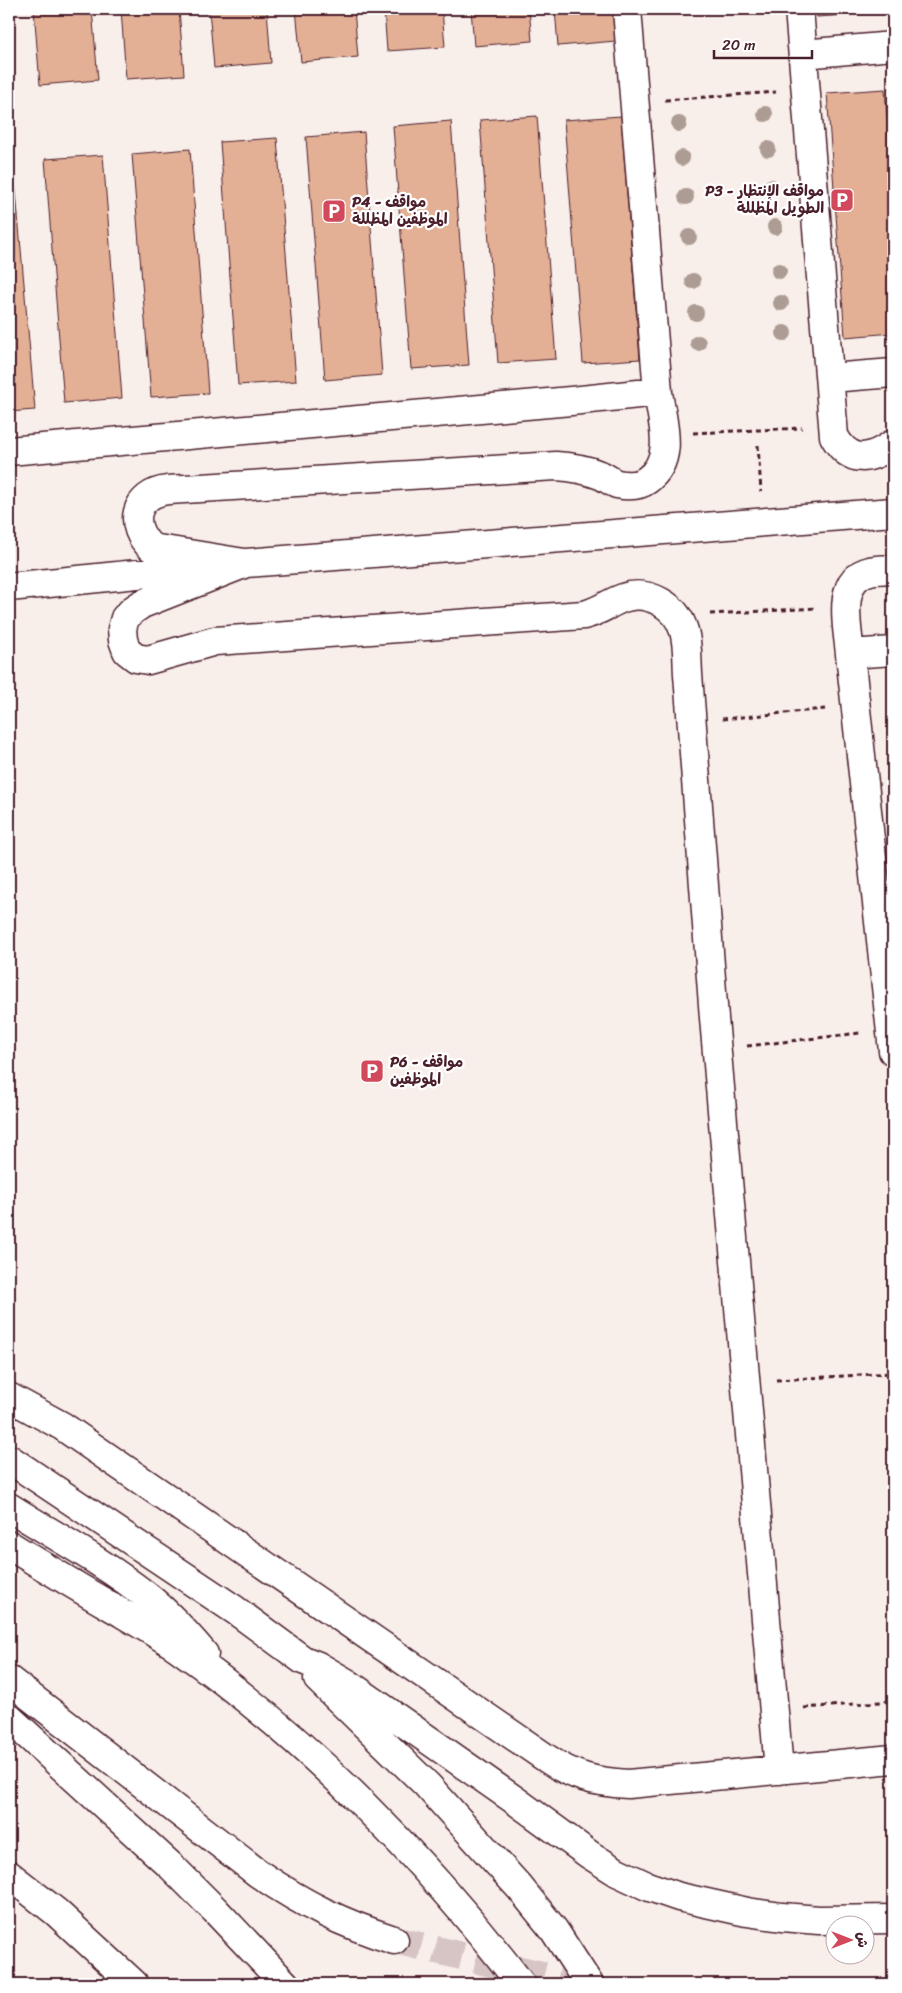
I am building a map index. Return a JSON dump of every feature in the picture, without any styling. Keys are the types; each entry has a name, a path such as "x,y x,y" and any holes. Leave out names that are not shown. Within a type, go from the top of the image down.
{"street":[{"path":"246,563 152,548 139,533 136,523 137,512 149,496 168,490 556,466 588,470 616,484 630,486 644,482 655,474 663,462 666,447 658,392 627,9"},
{"path":"799,9 834,436 846,452 866,458 878,454 893,444"},
{"path":"803,54 893,46"},
{"path":"830,378 893,373"},
{"path":"9,451 658,392"},
{"path":"9,587 246,563 893,512"},
{"path":"246,563 142,604 132,610 125,618 122,629 127,651 136,658 148,660 216,641 584,614 604,608 623,598 638,596 653,598 666,605 677,616 684,629 687,643 717,1049 779,1770"},
{"path":"892,1040 850,654 846,596 850,585 858,576 869,571 893,569"},
{"path":"850,654 893,651"},
{"path":"9,1397 62,1426 564,1770 583,1778 604,1783 628,1784 893,1759"},
{"path":"9,1459 235,1610 303,1660 324,1684 426,1785 520,1888 554,1930 588,1984"},
{"path":"9,1507 117,1574 149,1598 184,1631 227,1685"},
{"path":"9,1545 176,1646 277,1726 372,1814 417,1860 460,1908 521,1984"},
{"path":"303,1660 318,1666 347,1683 516,1800 590,1855 617,1872 647,1886 678,1897 703,1903 782,1917 818,1920 893,1919"},
{"path":"9,1680 259,1874 290,1895 323,1914 394,1940"},
{"path":"9,1718 172,1867 216,1910 285,1984"},
{"path":"9,1875 56,1912 134,1984"}],"path":[{"path":"634,102 807,90"},
{"path":"664,433 757,431 832,426"},
{"path":"677,616 846,607"},
{"path":"692,722 857,706"},
{"path":"717,1049 892,1040"},
{"path":"745,1383 893,1373"},
{"path":"773,1710 893,1701"}],"building":[{"path":"34,9 92,9 98,80 40,85"},
{"path":"121,9 179,9 184,75 126,79"},
{"path":"209,9 267,9 271,63 214,68"},
{"path":"296,9 354,9 358,57 301,62"},
{"path":"384,9 442,9 445,47 387,51"},
{"path":"471,9 529,9 532,41 474,46"},
{"path":"555,9 613,9 616,41 558,46"},
{"path":"817,9 875,9 875,13 817,17"},
{"path":"885,89 893,201 893,333 845,337 827,93"},
{"path":"537,116 556,359 498,363 480,120"},
{"path":"621,116 640,359 583,363 564,120"},
{"path":"451,121 469,365 411,369 393,126"},
{"path":"364,132 382,375 325,380 306,137"},
{"path":"277,138 296,381 238,385 220,142"},
{"path":"190,149 208,393 151,397 132,154"},
{"path":"103,155 122,398 64,403 45,159"},
{"path":"9,169 14,169 35,410 9,412"}],"tunnel":[{"path":"394,1940 580,1984"}],"place":[{"name":"P3 - مواقف الإنتظار الطويل المظللة","path":"842,200"},
{"name":"P4 - مواقف الموظفين المظللة","path":"334,211"},
{"name":"P6 - مواقف الموظفين","path":"372,1071"}]}
